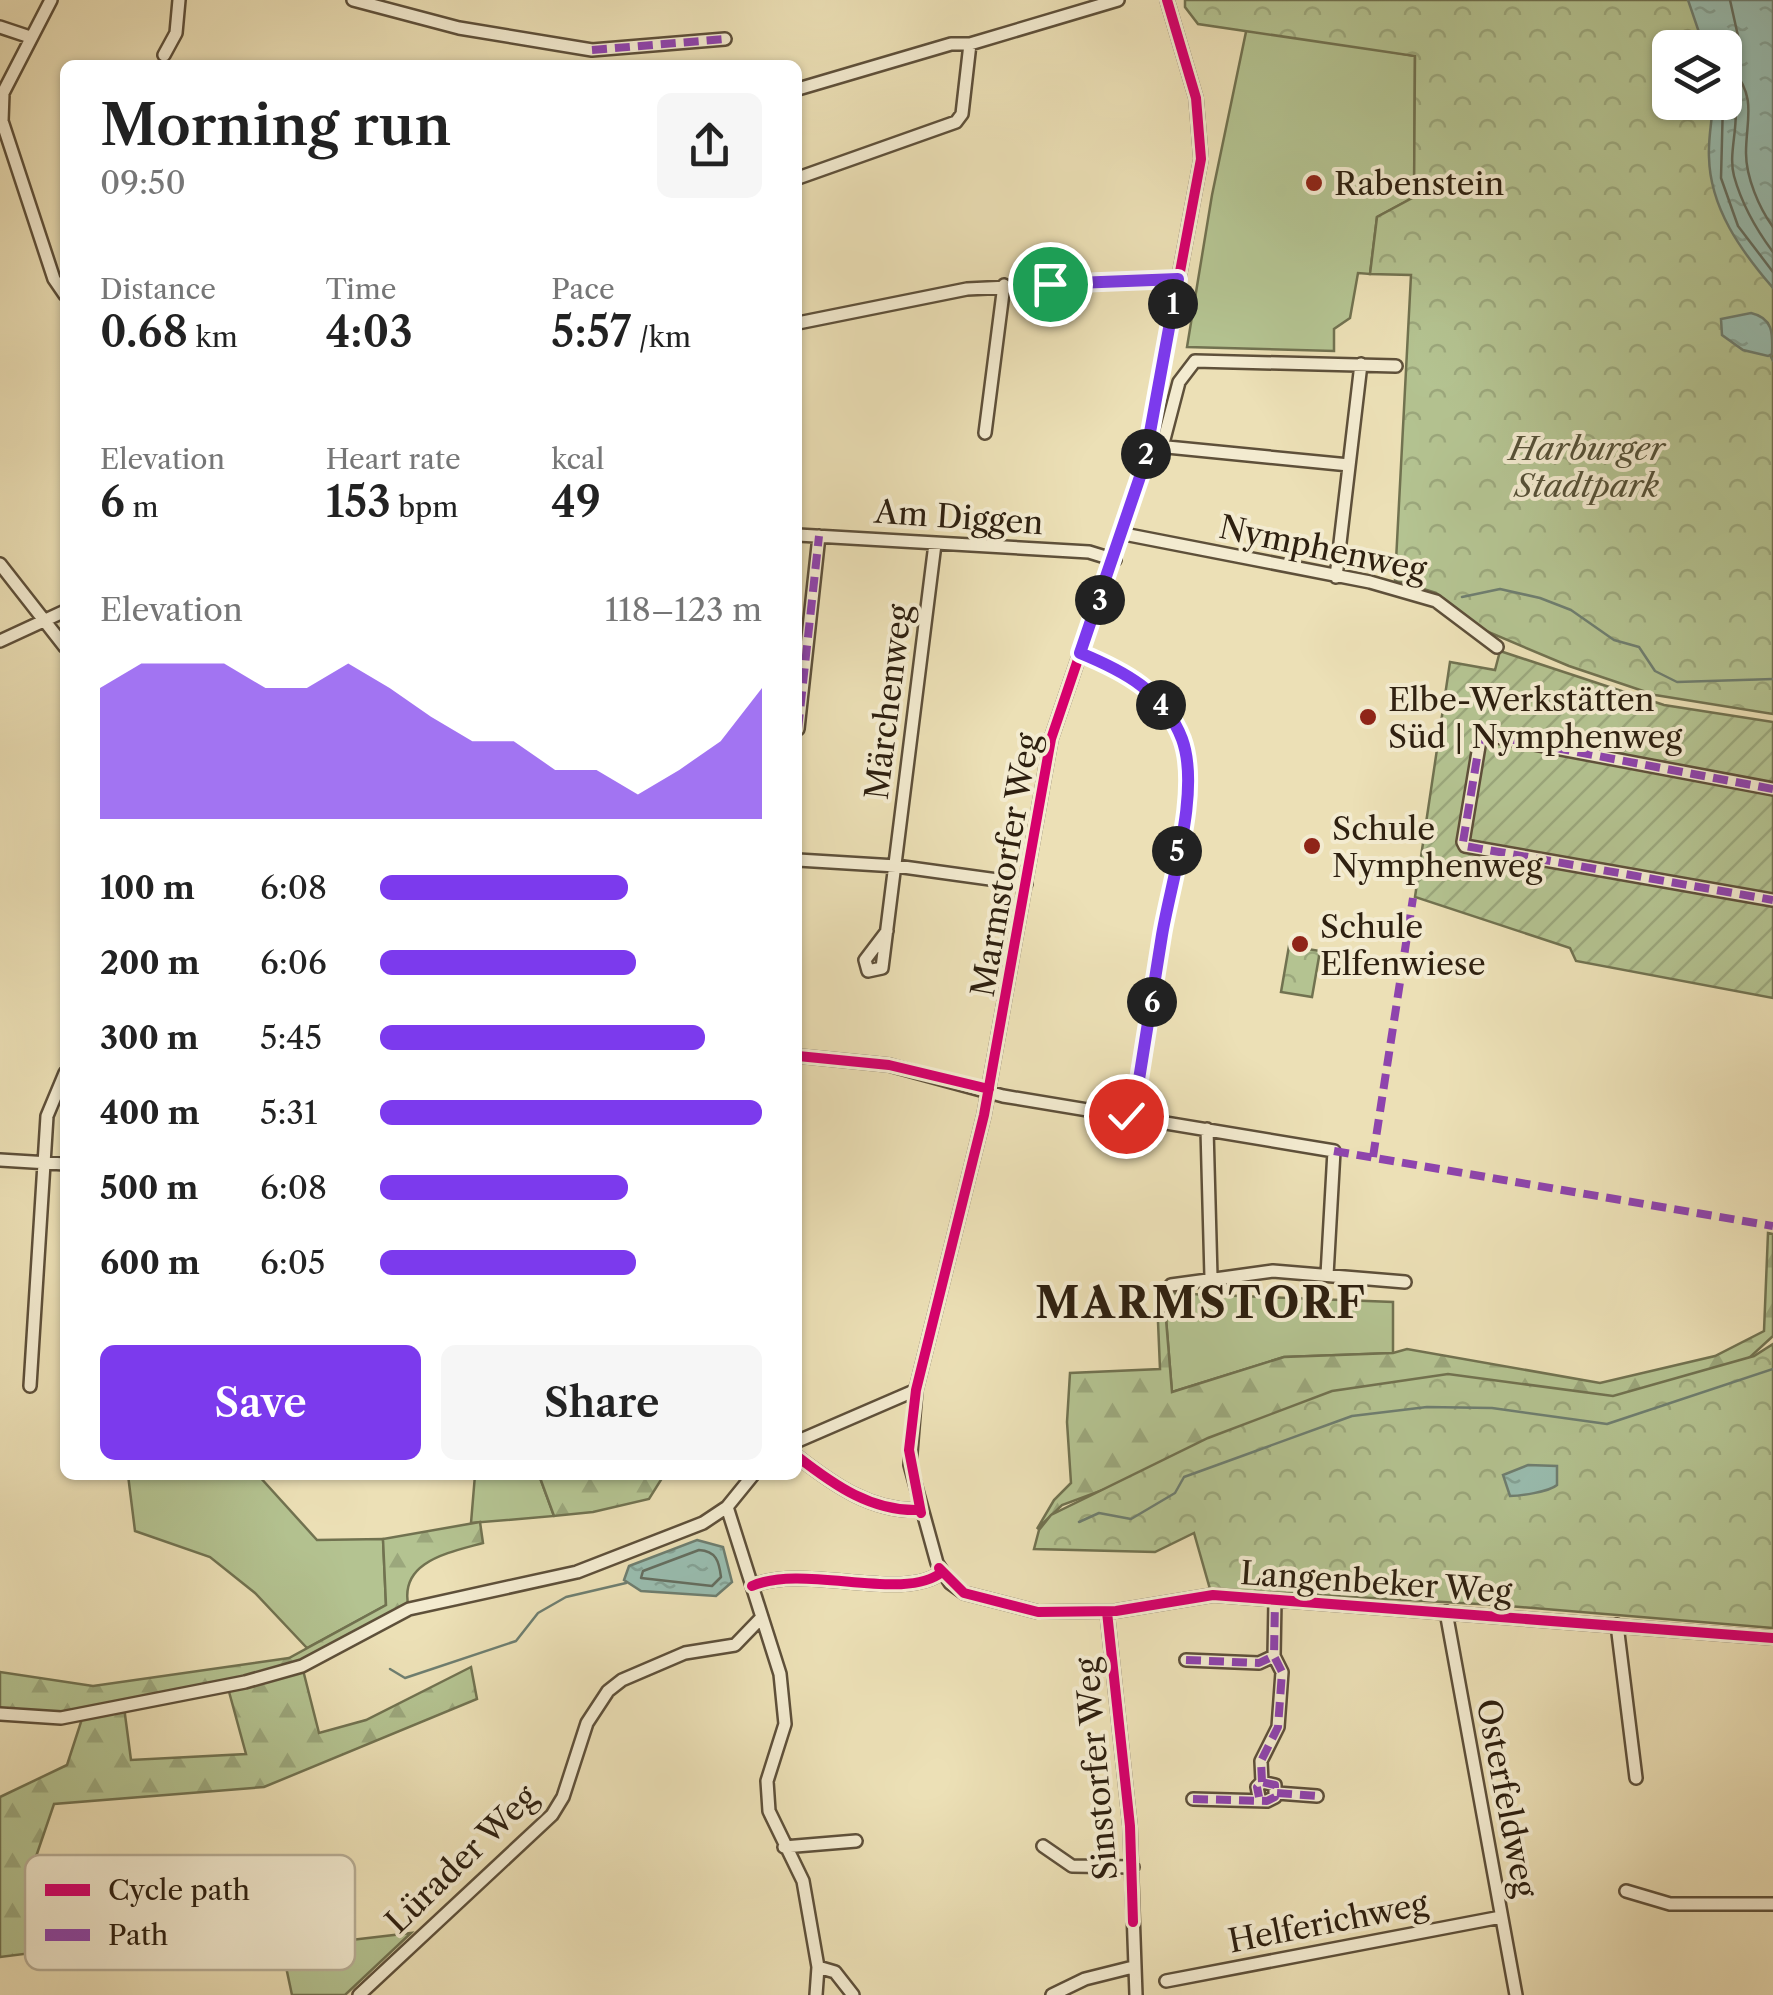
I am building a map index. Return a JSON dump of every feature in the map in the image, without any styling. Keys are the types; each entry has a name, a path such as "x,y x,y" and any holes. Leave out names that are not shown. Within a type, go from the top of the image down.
{"street":[{"path":"52,0 3,93 2,121 60,288"},
{"path":"164,54 176,33 179,0"},
{"path":"353,0 458,28 592,50 724,39"},
{"path":"802,88 1118,0"},
{"name":"Marmstorfer Weg","path":"942,1572 920,1510 909,1450 916,1390 989,1090 1051,740 1124,534 1148,445 1202,149 1196,98 1167,0"},
{"path":"0,27 30,37"},
{"path":"802,177 956,122 962,114 970,44"},
{"path":"802,322 929,294 1004,285 1178,279"},
{"path":"985,433 1004,285"},
{"path":"1162,446 1179,382 1195,361 1396,366"},
{"path":"1336,577 1361,364"},
{"path":"1148,445 1349,466"},
{"name":"Nymphenweg","path":"1124,534 1370,582 1436,601 1496,647"},
{"name":"Am Diggen","path":"802,535 1089,552 1115,560"},
{"path":"802,694 820,536"},
{"name":"Märchenweg","path":"887,932 935,544"},
{"path":"0,564 60,641"},
{"path":"0,641 60,614"},
{"path":"1080,653 1121,670 1156,698 1171,718 1186,758 1183,818 1133,1117"},
{"path":"1773,789 1481,734 1463,842 1470,847 1773,900"},
{"path":"802,860 896,866 1026,884"},
{"path":"802,1056 889,1065 1003,1096 1334,1150 1327,1275"},
{"path":"30,1386 47,1116 60,1085"},
{"path":"1208,1129 1211,1277"},
{"path":"0,1160 60,1164"},
{"path":"1171,1286 1211,1277 1273,1272 1405,1282"},
{"path":"802,1439 916,1390"},
{"path":"802,1460 842,1490 893,1509 920,1510"},
{"path":"0,1714 61,1718 284,1672 409,1609 577,1572 703,1523 727,1507 749,1480"},
{"path":"727,1507 780,1674 786,1724 767,1781 769,1811 804,1881 818,1967 816,1995"},
{"path":"752,1586 766,1580 794,1578 922,1583 942,1572"},
{"name":"Langenbeker Weg","path":"942,1572 964,1592 1016,1608 1107,1612 1213,1595 1773,1638"},
{"path":"1262,1782 1261,1761 1278,1728 1282,1672 1274,1656 1275,1600"},
{"name":"Sinstorfer Weg","path":"1107,1612 1133,1867 1136,1995"},
{"name":"Osterfeldweg","path":"1446,1612 1516,1995"},
{"name":"Lürader Weg","path":"359,1995 552,1815 594,1708 608,1691 635,1674 685,1653 734,1644 762,1617"},
{"path":"1617,1625 1636,1778"},
{"path":"1186,1660 1259,1663 1274,1656"},
{"path":"1259,1797 1257,1787 1262,1782 1273,1782 1276,1793"},
{"path":"1276,1793 1317,1796"},
{"path":"1193,1798 1271,1800 1276,1793"},
{"path":"784,1847 856,1841"},
{"path":"1043,1846 1072,1866 1133,1867"},
{"path":"1626,1891 1670,1904 1773,1904"},
{"name":"Helferichweg","path":"1166,1981 1501,1917"},
{"path":"818,1967 836,1972 852,1995"},
{"path":"1052,1995 1085,1978 1133,1967"}],"green space":[{"name":"Harburger Stadtpark","path":"1185,0 1773,0 1773,714 1655,695 1569,666 1486,631 1436,593 1395,580 1411,275 1370,274 1377,217 1414,197 1415,56 1198,24 1185,7"},
{"name":"Rabenstein","path":"1247,27 1415,56 1414,197 1377,217 1370,274 1358,273 1350,318 1334,329 1334,351 1187,347 1212,195"},
{"path":"1500,651 1664,705 1773,722 1773,998 1576,961 1570,948 1415,897 1450,662 1495,670"},
{"path":"1289,946 1320,951 1312,997 1281,992"},
{"path":"1768,1233 1773,1234 1773,1336 1748,1359 1590,1406 1200,1454 1062,1505 1037,1529 1054,1500 1071,1483 1067,1422 1070,1373 1160,1369 1157,1298 1164,1295 1172,1392 1284,1357 1393,1353 1407,1349 1600,1383 1715,1356 1764,1331"},
{"path":"1164,1293 1393,1302 1393,1353 1284,1357 1172,1392"},
{"path":"1773,1344 1773,1628 1496,1605 1210,1589 1194,1533 1155,1552 1034,1549 1039,1530 1051,1515 1208,1438 1332,1391 1448,1374 1613,1396 1754,1356"},
{"path":"129,1480 263,1480 317,1540 383,1539 386,1605 307,1648 255,1593 210,1557 135,1531"},
{"path":"475,1480 541,1480 554,1516 471,1523"},
{"path":"541,1480 661,1480 649,1499 554,1516"},
{"path":"480,1522 483,1543 441,1556 418,1570 407,1593 409,1609 302,1666 319,1733 366,1720 471,1667 477,1699 264,1787 54,1804 37,1855 25,1855 25,1954 0,1957 0,1797 67,1765 81,1715 0,1714 0,1672 93,1686 289,1658 386,1605 383,1539","holes":["228,1688 246,1754 131,1760 124,1707"]},
{"path":"411,1933 345,1995 292,1995 287,1970 355,1970 355,1940"}],"water":[{"path":"1688,0 1773,0 1773,288 1729,228 1711,176 1711,120 1742,120 1742,30 1698,30"},
{"path":"1751,313 1764,319 1770,328 1772,354 1768,356 1743,350 1722,335 1721,319"},
{"path":"1528,1465 1557,1466 1557,1485 1541,1492 1510,1496 1503,1475"},
{"path":"697,1540 723,1547 732,1582 716,1596 641,1591 624,1580 629,1566"}],"waterway":[{"path":"1770,355 1773,361"},
{"path":"1462,597 1500,589 1571,610 1614,640 1639,647 1655,671 1677,682 1773,679"},
{"path":"1079,1522 1099,1513 1131,1519 1175,1493 1184,1477 1352,1416 1427,1407 1492,1408 1607,1424 1773,1369"},
{"path":"390,1669 405,1678 516,1641 538,1613 566,1597 626,1583"}],"marked path":[{"path":"592,50 725,39"},
{"path":"802,692 819,536"},
{"path":"1773,789 1481,734 1463,842 1465,846 1773,900"},
{"path":"1373,1157 1413,898"},
{"path":"1334,1151 1773,1226"},
{"path":"1262,1782 1261,1761 1278,1727 1282,1672 1274,1656 1275,1600"},
{"path":"1186,1660 1259,1663 1274,1656"},
{"path":"1193,1799 1267,1801 1275,1797 1275,1785 1262,1782 1257,1787 1259,1797"},
{"path":"1277,1793 1317,1796"}],"cycle path":[{"path":"921,1513 909,1450 916,1390 984,1115 1051,739 1144,465 1201,159 1196,98 1167,0"},
{"path":"802,1056 889,1065 989,1089"},
{"path":"802,1460 854,1495 886,1506 920,1510"},
{"path":"939,1568 964,1593 1038,1612 1116,1611 1213,1595 1773,1638"},
{"path":"752,1586 798,1578 904,1584 925,1581 942,1572"},
{"path":"1107,1612 1130,1826 1133,1922"}],"place":[{"name":"Rabenstein","path":"1314,183"},
{"name":"Elbe-Werkstätten Süd | Nymphenweg","path":"1368,717"},
{"name":"Schule Nymphenweg","path":"1312,846"},
{"name":"Schule Elfenwiese","path":"1300,944"}],"district":[{"name":"MARMSTORF","path":"1201,1303"}],"route":[{"path":"1050,284 1178,279 1144,465 1124,534 1080,653 1121,670 1156,698 1182,740 1188,774 1133,1117 1126,1116"}]}
